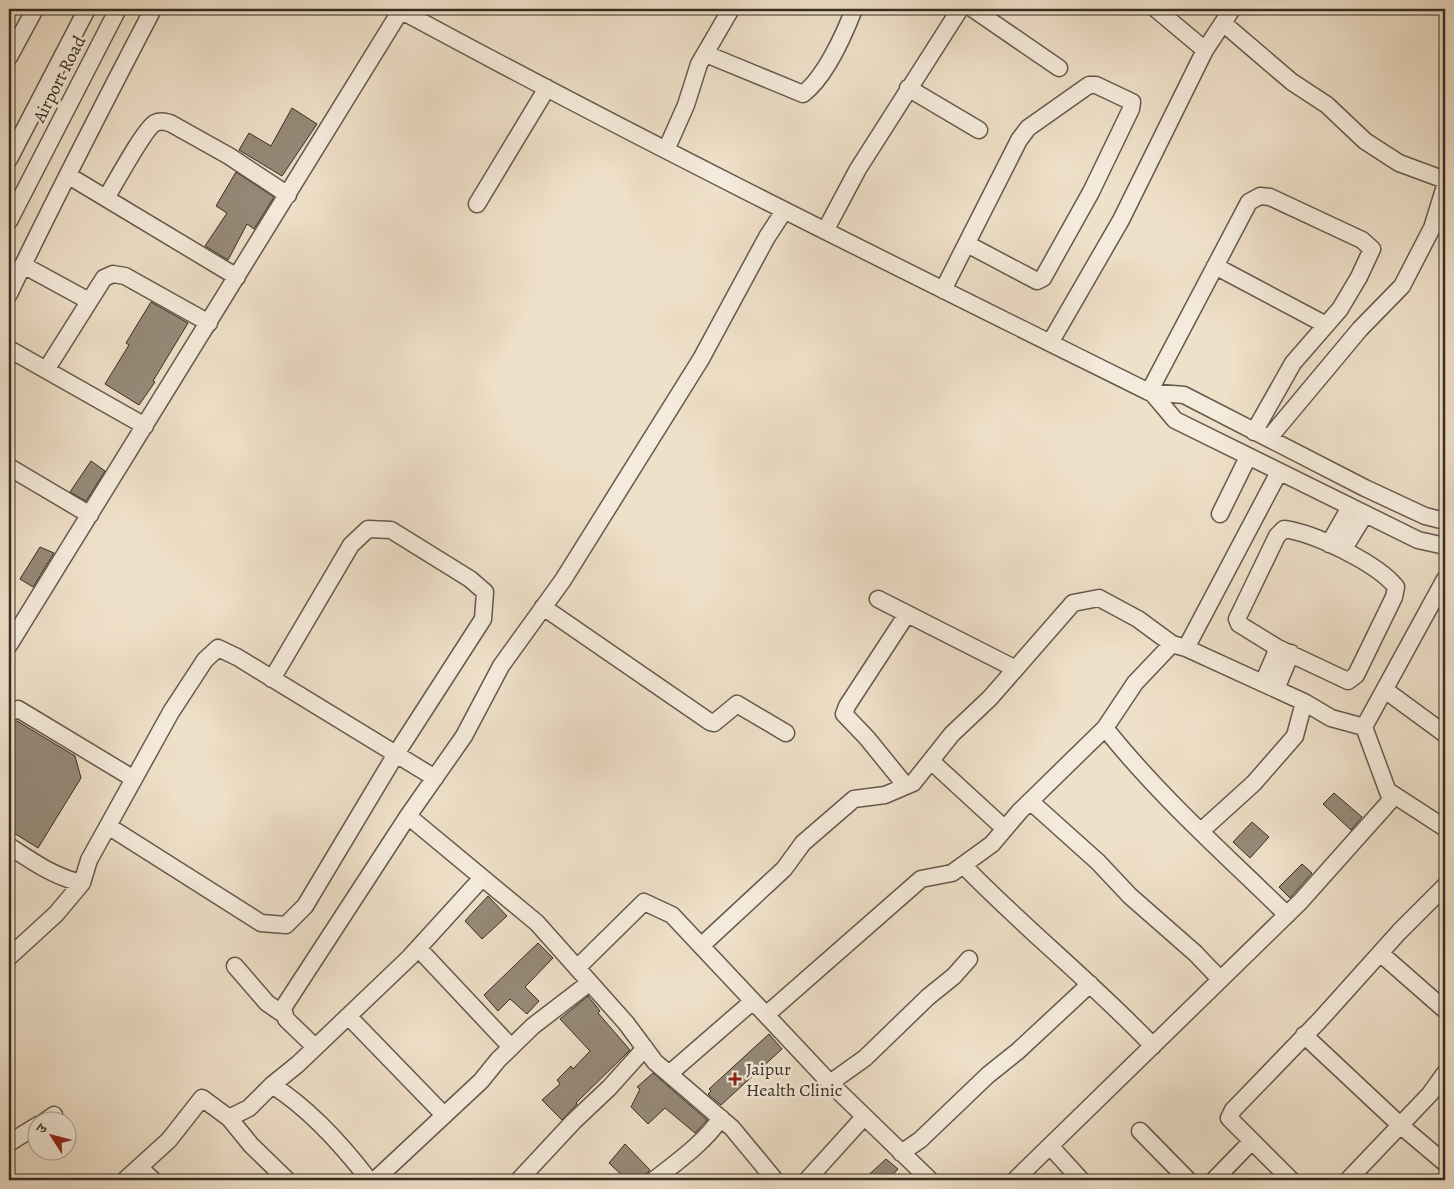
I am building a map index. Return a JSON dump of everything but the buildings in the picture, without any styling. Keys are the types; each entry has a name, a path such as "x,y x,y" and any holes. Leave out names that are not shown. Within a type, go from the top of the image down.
{"street":[{"path":"9,57 35,9"},
{"path":"9,159 87,9"},
{"name":"Airport Road","path":"9,221 118,9"},
{"path":"9,294 69,176 82,145 153,9"},
{"path":"9,645 288,195 400,9 547,88 825,232 1151,393 1175,420 1418,540 1445,546"},
{"path":"666,150 706,54 731,9"},
{"path":"706,54 803,94 813,86 824,68 854,9"},
{"path":"825,232 858,169 960,9"},
{"path":"973,9 1059,68"},
{"path":"1156,9 1205,50"},
{"path":"1050,343 1121,220 1205,50 1228,16 1292,82 1327,105 1365,141 1398,163 1445,180"},
{"path":"944,290 967,244 1019,140 1028,128 1090,85 1096,85 1132,102 1091,192 1043,278 1037,281 967,244"},
{"path":"477,204 547,88"},
{"path":"908,88 979,130"},
{"path":"106,198 145,134 153,124 161,121 170,123 229,156 288,195"},
{"path":"69,176 237,277"},
{"path":"1261,435 1402,286 1432,228 1445,186"},
{"path":"1151,393 1249,202 1260,196 1270,197 1362,240 1372,249 1360,277 1340,309 1293,363 1261,435"},
{"path":"283,1014 283,1008 408,816 464,736 501,666 562,580 701,359 767,236 784,211"},
{"path":"22,266 89,302"},
{"path":"1215,266 1326,326"},
{"path":"46,370 104,278 113,274 125,276 209,323"},
{"path":"9,349 145,426"},
{"path":"1151,393 1184,395 1425,516 1445,521"},
{"path":"1220,514 1248,457"},
{"path":"9,467 90,515"},
{"path":"766,1015 922,879 952,873 992,844 1030,801 1104,728 1135,683 1179,646 1279,472"},
{"path":"1336,547 1350,507"},
{"path":"1336,547 1365,514"},
{"path":"108,826 261,923 286,925 304,906 396,754 483,619 485,592 470,579 391,530 368,528 350,545 272,679"},
{"path":"1284,529 1336,547 1389,579 1396,587 1394,597 1356,675 1348,681 1244,629 1238,624 1237,619 1277,536 1284,529"},
{"path":"1015,1180 1286,915 1391,800 1364,728 1445,579"},
{"path":"701,946 784,869 804,842 854,799 886,795 913,783 952,734 990,698 1014,668 1073,603 1099,598 1138,619 1179,646 1304,702 1331,718 1364,728"},
{"path":"878,600 1014,668"},
{"path":"543,607 710,722 719,721 737,704 786,733"},
{"path":"906,786 867,738 844,714 846,706 907,614"},
{"path":"9,957 56,914 82,883 89,860 171,712 205,660 218,648 435,778"},
{"path":"1269,686 1284,650"},
{"path":"1384,690 1445,734"},
{"path":"1201,831 1254,783 1295,736 1304,702"},
{"path":"9,713 18,709 134,779"},
{"path":"1104,728 1131,761 1201,831 1231,858 1286,915"},
{"path":"931,761 1005,829"},
{"path":"1388,791 1445,828"},
{"path":"1030,801 1098,862 1130,896 1195,953 1220,979"},
{"path":"408,816 537,923 655,1062 732,1128 775,1180"},
{"path":"9,846 49,872 67,880 82,883"},
{"path":"963,866 993,896 1090,984 1152,1046"},
{"path":"229,1118 249,1108 348,1016 418,948 482,878"},
{"path":"1291,1180 1229,1118 1229,1115 1445,886"},
{"path":"577,968 644,902 672,916 830,1083 930,1180"},
{"path":"418,948 511,1047"},
{"path":"1380,954 1445,1010"},
{"path":"830,1083 865,1058 928,997 954,976 969,959"},
{"path":"235,966 267,1003 283,1014 315,1047"},
{"path":"375,1180 481,1082 511,1047 533,1026 589,983"},
{"path":"901,1153 920,1140 988,1075 1018,1051 1090,984"},
{"path":"669,1074 753,1001"},
{"path":"348,1016 444,1116"},
{"path":"1304,1035 1400,1125 1445,1163"},
{"path":"520,1180 574,1120 609,1088 645,1048"},
{"path":"1353,1179 1430,1094 1445,1073"},
{"path":"272,1085 294,1098 353,1160 369,1180"},
{"path":"125,1180 169,1140 202,1098 229,1118 251,1145 287,1180"},
{"path":"807,1180 864,1117"},
{"path":"654,1180 691,1151 721,1118"},
{"path":"9,1143 28,1131"},
{"path":"1140,1131 1188,1180"},
{"path":"1214,1180 1252,1140"},
{"path":"1050,1146 1081,1180"},
{"path":"139,1167 153,1180"}],"place":[{"name":"Jaipur Health Clinic","path":"735,1079"}]}
